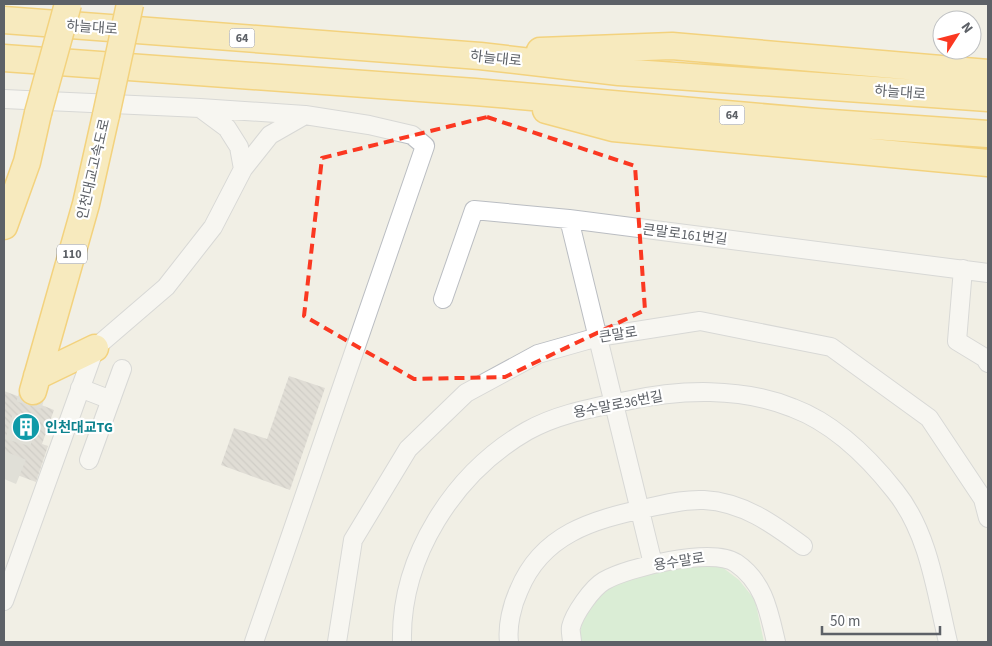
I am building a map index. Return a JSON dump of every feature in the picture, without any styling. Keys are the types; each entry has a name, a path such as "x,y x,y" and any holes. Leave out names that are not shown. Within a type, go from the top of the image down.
{"highway":[{"path":"4,226 27,162 38,113 68,4"},
{"name":"인천대교고속도로","path":"95,348 35,383 86,204 130,4"},
{"name":"하늘대로","path":"4,20 480,56 619,72 988,98"},
{"path":"480,56 586,48 672,46 988,73"},
{"name":"64","path":"4,58 475,92 817,122 988,134"},
{"path":"475,92 613,128 988,163"}],"street":[{"path":"4,99 305,115 369,125 412,135 425,146 254,642"},
{"path":"200,108 227,128 239,147 243,169"},
{"path":"4,600 95,348 166,286 213,227 243,169 270,135 305,115"},
{"name":"큰말로161번길","path":"443,299 474,210 569,219 988,273"},
{"path":"569,219 653,564"},
{"path":"963,269 956,341 987,360"},
{"name":"큰말로","path":"337,642 353,540 408,449 466,393 538,354 598,337 700,321 831,347 930,418 983,499 988,518"},
{"path":"89,460 122,369"},
{"path":"80,388 111,400"},
{"name":"용수말로36번길","path":"402,642 402,616 415,564 433,526 460,484 492,454 528,431 568,414 656,395 708,392 756,396 794,408 835,431 869,461 897,492 919,532 930,565 948,642"},
{"path":"509,642 514,602 527,570 551,545 577,529 605,518 687,501 704,500 733,505 762,517 803,546"},
{"name":"용수말로","path":"572,642 571,627 584,601 604,581 653,564 710,556 735,562 752,578 766,600 776,642"}],"highlighted area":[{"path":"487,117 635,166 645,310 505,377 414,379 304,316 322,158"}],"green space":[{"path":"692,565 722,567 739,580 755,600 764,642 579,642 587,609 602,592 626,581"}],"building":[{"path":"289,376 325,388 290,490 221,465 234,428 267,439"},
{"name":"인천대교TG","path":"4,391 20,397 28,405 39,404 54,410 42,444 48,446 36,482 4,470"}],"tunnel":[{"path":"4,479 15,452 33,391"}],"place":[{"name":"인천대교TG","path":"26,427"}]}
